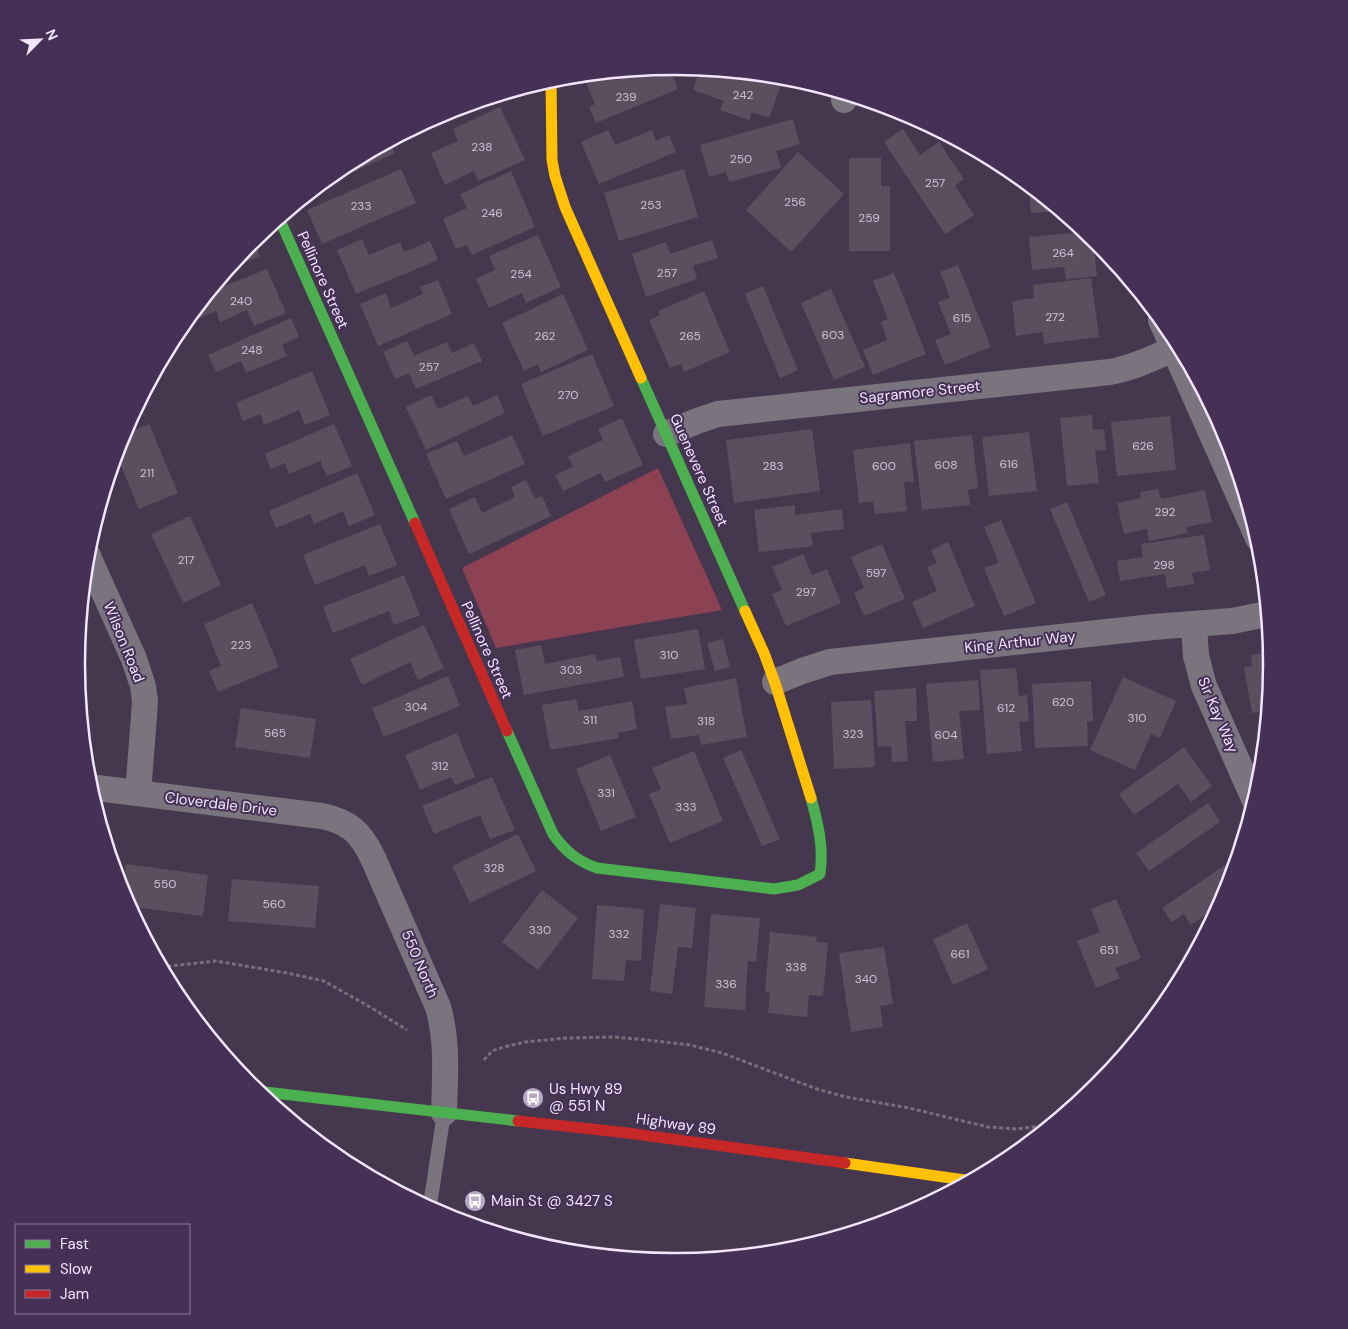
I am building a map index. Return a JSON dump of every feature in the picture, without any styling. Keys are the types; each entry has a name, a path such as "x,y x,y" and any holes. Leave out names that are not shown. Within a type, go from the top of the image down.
{"street":[{"name":"Guenevere Street","path":"551,88 551,145 559,192 775,682 788,720 819,830 822,855 820,874"},
{"name":"Pellinore Street","path":"282,224 549,825 561,846 583,864 597,868 774,889 798,886 820,874"},
{"name":"Sagramore Street","path":"666,434 708,417 729,412 1110,372 1126,369 1172,350"},
{"path":"1179,361 1236,489"},
{"name":"Wilson Road","path":"93,568 134,659 143,686 145,701 138,793"},
{"name":"King Arthur Way","path":"775,682 830,662 1232,621 1261,615"},
{"name":"Sir Kay Way","path":"1194,625 1196,656 1204,686 1250,789"},
{"name":"Cloverdale Drive","path":"98,788 322,816 352,827"},
{"name":"550 North","path":"352,827 370,852 438,1007 443,1024 445,1052 444,1113"},
{"name":"Highway 89","path":"269,1093 628,1133 962,1179"}],"lane":[{"path":"431,1201 444,1113"}],"path":[{"path":"168,966 216,961 324,981 407,1030"},
{"path":"484,1060 492,1051 504,1047 525,1042 567,1038 614,1037 690,1045 722,1053 810,1087 846,1097 909,1108 988,1127 1017,1129 1040,1126"}],"shaded area":[{"path":"658,468 722,610 496,648 462,568"}],"building":[{"path":"672,75 678,89 596,123 589,107 595,104 586,82 613,78 614,81 623,77 635,76 655,77"},
{"path":"698,76 781,85 769,118 752,112 749,120 720,110 724,101 693,90"},
{"path":"500,107 525,160 478,181 474,171 445,185 431,153 458,141 453,129"},
{"path":"793,119 800,144 776,151 781,168 729,182 726,172 709,177 700,145"},
{"path":"903,129 920,155 939,142 964,179 955,186 974,215 945,234 884,142"},
{"path":"608,130 615,145 652,130 656,141 669,135 676,152 599,184 581,142"},
{"path":"392,147 395,153 341,177"},
{"path":"798,152 844,194 791,252 746,210"},
{"path":"849,158 881,158 881,186 890,186 890,251 849,251"},
{"path":"401,169 416,203 322,244 307,210"},
{"path":"684,169 698,217 619,241 604,193"},
{"path":"511,171 535,227 472,255 467,245 456,249 443,219 467,208 460,194"},
{"path":"1030,194 1051,212 1031,213"},
{"path":"1075,233 1094,252 1097,276 1066,279 1064,267 1032,270 1029,237"},
{"path":"538,235 561,287 526,303 522,293 489,308 476,279 495,270 489,256"},
{"path":"362,239 369,255 400,242 404,252 430,241 438,260 356,294 337,250"},
{"path":"712,240 718,258 693,266 697,279 646,297 632,254 666,242 670,254"},
{"path":"257,248 260,256 243,263"},
{"path":"958,265 991,347 945,365 935,340 951,334 938,302 950,298 940,272"},
{"path":"267,269 286,313 254,326 247,310 220,322 216,311 197,319 222,287"},
{"path":"894,273 926,354 873,375 863,350 887,340 881,322 888,319 873,281"},
{"path":"1091,278 1099,337 1044,344 1043,332 1016,336 1012,301 1034,298 1033,285"},
{"path":"438,280 452,314 378,346 360,304 386,293 391,308 423,294 420,287"},
{"path":"763,286 798,370 780,378 745,294"},
{"path":"831,289 865,367 834,380 801,303"},
{"path":"704,291 730,352 684,372 681,364 670,368 649,320 660,315 658,311"},
{"path":"563,294 588,350 541,372 538,364 524,371 502,323"},
{"path":"291,318 299,337 282,345 287,356 246,373 241,361 216,372 208,355"},
{"path":"407,341 414,356 447,342 452,353 474,343 482,361 416,389 409,373 395,379 383,352"},
{"path":"592,354 614,406 543,436 521,384"},
{"path":"312,371 330,415 305,425 299,410 264,425 260,414 243,421 236,403"},
{"path":"431,395 438,409 468,396 473,406 497,395 505,413 426,450 406,407"},
{"path":"1092,415 1093,430 1104,429 1106,450 1095,451 1099,483 1067,486 1060,418"},
{"path":"1170,416 1176,470 1117,476 1111,422"},
{"path":"622,418 643,465 605,482 601,473 563,491 555,475 573,467 568,456 603,440 598,429"},
{"path":"149,424 178,493 139,509 120,464 133,431"},
{"path":"334,424 352,466 327,476 320,461 289,474 285,463 271,469 265,454"},
{"path":"812,429 820,491 734,503 726,440"},
{"path":"1029,432 1037,491 989,496 982,437"},
{"path":"512,435 525,464 446,499 426,454 457,441 464,456"},
{"path":"972,435 978,488 968,490 970,505 922,510 914,441"},
{"path":"910,443 914,482 904,482 907,511 875,514 873,501 859,503 853,450"},
{"path":"357,473 375,515 349,526 343,511 314,524 310,514 276,528 269,511"},
{"path":"526,480 535,499 542,496 551,516 469,554 449,509 475,497 482,513 515,497 511,487"},
{"path":"1158,489 1161,499 1205,490 1212,522 1186,527 1188,533 1149,541 1147,529 1124,534 1117,503 1141,498 1140,492"},
{"path":"1067,502 1106,595 1089,602 1050,509"},
{"path":"795,505 795,515 842,509 844,529 811,533 813,546 759,552 754,510"},
{"path":"190,516 221,585 183,603 151,534"},
{"path":"1001,520 1036,603 1004,616 984,568 999,563 984,527"},
{"path":"380,524 397,565 369,576 365,565 315,585 303,555"},
{"path":"1204,535 1210,570 1192,573 1194,584 1167,588 1165,574 1120,581 1117,561 1143,557 1141,544"},
{"path":"948,542 975,606 923,628 912,602 937,591 927,567 937,563 931,550"},
{"path":"882,544 905,599 864,616 854,593 864,588 851,557"},
{"path":"803,554 812,575 827,569 841,603 786,626 772,594 782,590 772,567"},
{"path":"404,575 420,615 394,625 389,611 333,633 323,607"},
{"path":"252,603 279,667 218,692 209,671 221,666 204,624"},
{"path":"424,625 444,668 418,680 410,662 362,685 350,659"},
{"path":"698,629 705,669 641,679 634,640"},
{"path":"723,639 730,667 715,671 707,643"},
{"path":"541,645 545,664 595,654 597,661 620,657 624,677 524,695 515,650"},
{"path":"1263,653 1264,664 1261,711 1252,713 1244,667 1252,666 1251,655"},
{"path":"1016,668 1019,696 1027,695 1029,721 1019,722 1022,751 987,754 980,670"},
{"path":"448,676 460,706 384,737 372,708"},
{"path":"1123,677 1176,701 1160,738 1151,734 1135,770 1090,750"},
{"path":"736,678 747,737 701,745 699,735 671,739 665,707 687,704 684,688"},
{"path":"978,680 980,710 959,711 964,759 933,762 926,684"},
{"path":"1091,681 1093,721 1087,722 1088,746 1035,748 1032,684"},
{"path":"916,688 917,721 905,721 908,761 892,762 891,746 878,747 874,691"},
{"path":"576,699 579,711 632,701 637,729 618,733 619,738 550,750 542,705"},
{"path":"871,700 875,767 834,769 831,702"},
{"path":"241,708 316,719 310,758 235,747"},
{"path":"457,733 475,777 455,785 451,777 420,790 405,755"},
{"path":"1184,747 1212,786 1191,802 1178,784 1134,815 1119,794"},
{"path":"741,750 780,839 762,846 723,758"},
{"path":"694,751 723,821 670,843 649,794 661,789 652,768"},
{"path":"610,755 636,817 601,831 576,769"},
{"path":"492,777 515,830 490,839 480,815 434,834 422,806"},
{"path":"1208,803 1220,822 1149,871 1136,853"},
{"path":"518,834 536,871 470,903 452,866"},
{"path":"1229,862 1208,913 1191,925 1184,914 1172,922 1162,908"},
{"path":"126,864 208,875 203,916 137,907 124,876"},
{"path":"232,879 319,886 315,928 228,921"},
{"path":"542,890 578,918 538,970 502,942"},
{"path":"1116,899 1141,958 1115,968 1120,978 1096,988 1077,941 1100,932 1091,909"},
{"path":"660,904 696,908 692,948 678,947 672,994 650,991"},
{"path":"597,905 644,909 641,961 626,960 624,981 592,979"},
{"path":"711,914 760,918 756,962 748,961 745,1010 704,1007"},
{"path":"967,923 988,969 953,985 933,940"},
{"path":"770,932 817,937 816,942 828,943 823,996 809,995 807,1017 768,1013 770,992 765,992"},
{"path":"884,947 893,1004 880,1006 883,1027 851,1032 839,953"}],"traffic: fast":[{"path":"282,224 415,523"},
{"path":"641,378 745,611"},
{"path":"507,731 553,834 572,855 597,868 774,889 798,885 820,874 821,845 811,798"},
{"path":"269,1092 518,1121"}],"traffic: slow":[{"path":"551,88 552,160 555,176 565,207 641,378"},
{"path":"745,611 775,683 811,798"},
{"path":"845,1163 961,1179"}],"traffic: jam":[{"path":"415,523 507,731"},
{"path":"518,1121 628,1133 845,1163"}],"place":[{"name":"Us Hwy 89 @ 551 N","path":"533,1098"},
{"name":"Main St @ 3427 S","path":"475,1201"}]}
